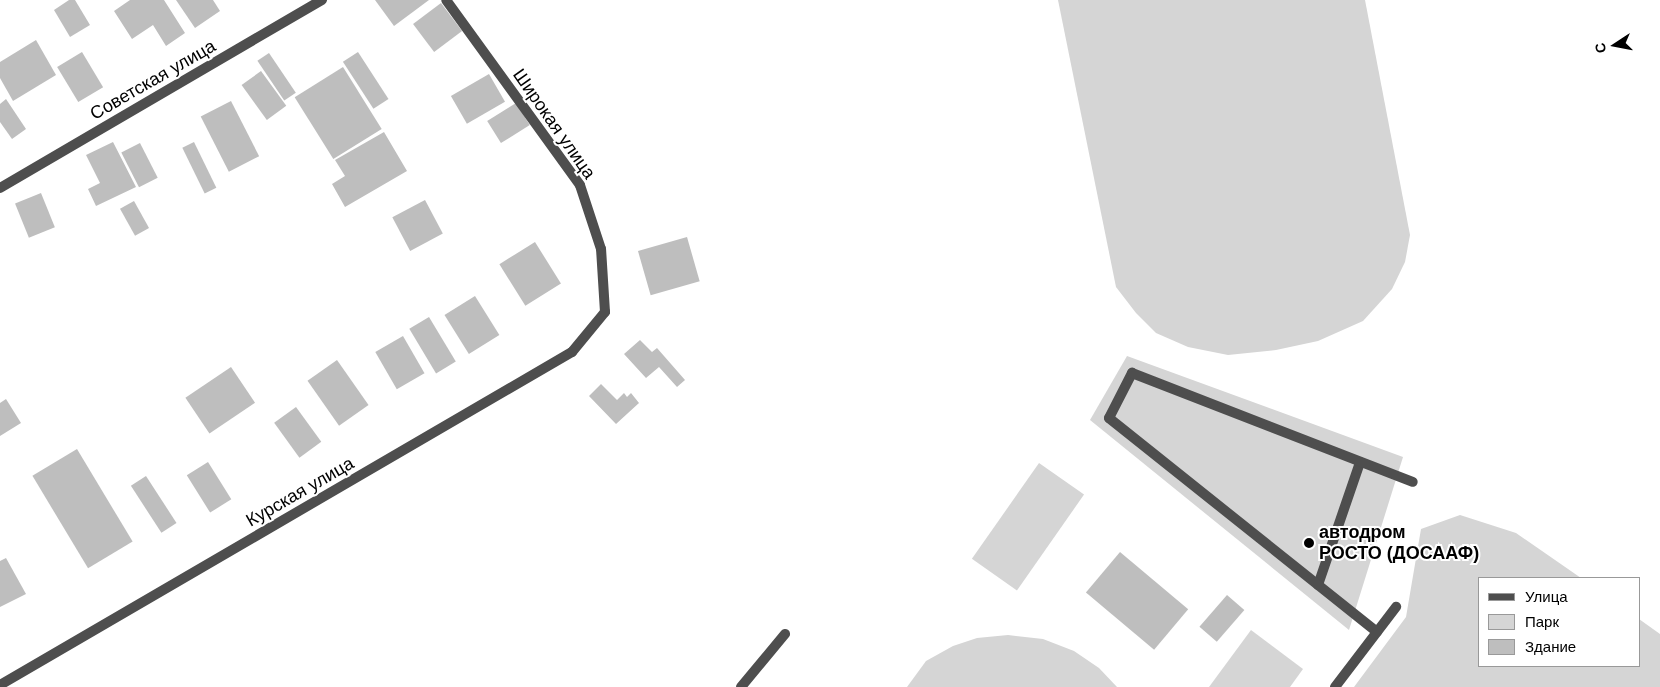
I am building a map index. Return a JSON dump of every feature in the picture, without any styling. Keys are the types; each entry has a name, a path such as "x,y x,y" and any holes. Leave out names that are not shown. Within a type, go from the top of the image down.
{"street":[{"name":"Советская улица","path":"0,188 322,0"},
{"name":"Широкая улица","path":"446,0 580,185 601,249 605,312"},
{"name":"Курская улица","path":"0,685 572,352 605,312"},
{"path":"1377,632 1109,418 1132,373 1413,482"},
{"path":"1318,585 1360,462"},
{"path":"1335,687 1396,607"},
{"path":"742,687 785,634"}],"green space":[{"path":"1058,0 1365,0 1410,235 1405,262 1392,289 1363,321 1318,341 1276,350 1228,355 1188,347 1156,333 1136,313 1116,287"},
{"name":"автодром РОСТО (ДОСААФ)","path":"1127,356 1403,457 1349,630 1090,420"},
{"path":"1039,463 1084,495 1017,590 972,559"},
{"path":"1460,515 1516,533 1580,577 1478,577 1478,667 1640,667 1640,620 1660,634 1660,687 1354,687 1406,617 1421,529"},
{"path":"1251,630 1303,669 1290,687 1209,687"},
{"path":"1008,635 1043,639 1074,651 1099,668 1117,687 907,687 926,661 953,646 977,638"}],"building":[{"path":"69,0 75,0 90,25 70,37 54,10"},
{"path":"130,0 164,0 185,33 166,46 153,25 132,39 114,11"},
{"path":"176,0 213,0 220,11 195,28"},
{"path":"375,0 429,0 394,26"},
{"path":"441,3 462,31 434,52 413,24"},
{"path":"36,40 56,75 13,101 0,78 0,62"},
{"path":"82,52 103,87 78,102 57,67"},
{"path":"358,52 388,99 373,109 343,62"},
{"path":"269,53 296,93 284,101 257,61"},
{"path":"343,67 382,129 333,159 295,97"},
{"path":"261,71 286,106 267,120 242,85"},
{"path":"489,74 505,102 467,124 451,96"},
{"path":"6,99 26,129 12,139 0,122 0,104"},
{"path":"231,101 259,156 229,172 201,116"},
{"path":"516,103 530,125 501,143 487,121"},
{"path":"384,132 407,171 345,207 332,184 345,176 335,160"},
{"path":"113,142 136,187 96,206 88,189 100,183 86,155"},
{"path":"194,142 216,188 205,194 182,148"},
{"path":"140,143 158,178 139,187 121,153"},
{"path":"41,193 55,227 29,238 15,203"},
{"path":"425,200 443,234 410,251 392,217"},
{"path":"134,201 149,228 135,236 120,209"},
{"path":"687,237 700,281 651,295 638,251"},
{"path":"535,242 561,284 525,306 499,264"},
{"path":"475,296 499,335 469,354 444,315"},
{"path":"429,317 456,362 436,373 409,329"},
{"path":"403,336 424,373 397,389 375,352"},
{"path":"640,340 652,352 657,348 685,380 677,387 659,367 646,378 624,354"},
{"path":"337,360 369,405 339,426 308,381"},
{"path":"231,367 255,403 209,433 185,398"},
{"path":"601,384 617,400 624,393 627,397 631,393 639,403 616,424 589,396"},
{"path":"6,399 21,423 0,436 0,403"},
{"path":"296,407 321,442 299,458 274,423"},
{"path":"77,449 133,542 88,568 32,476"},
{"path":"208,462 231,499 210,513 187,475"},
{"path":"146,476 176,523 161,533 131,486"},
{"path":"1120,552 1188,609 1154,650 1086,593"},
{"path":"6,558 26,594 0,607 0,561"},
{"path":"1227,595 1244,610 1217,642 1199,627"}],"place":[{"name":"автодром РОСТО (ДОСААФ)","path":"1309,543"}]}
